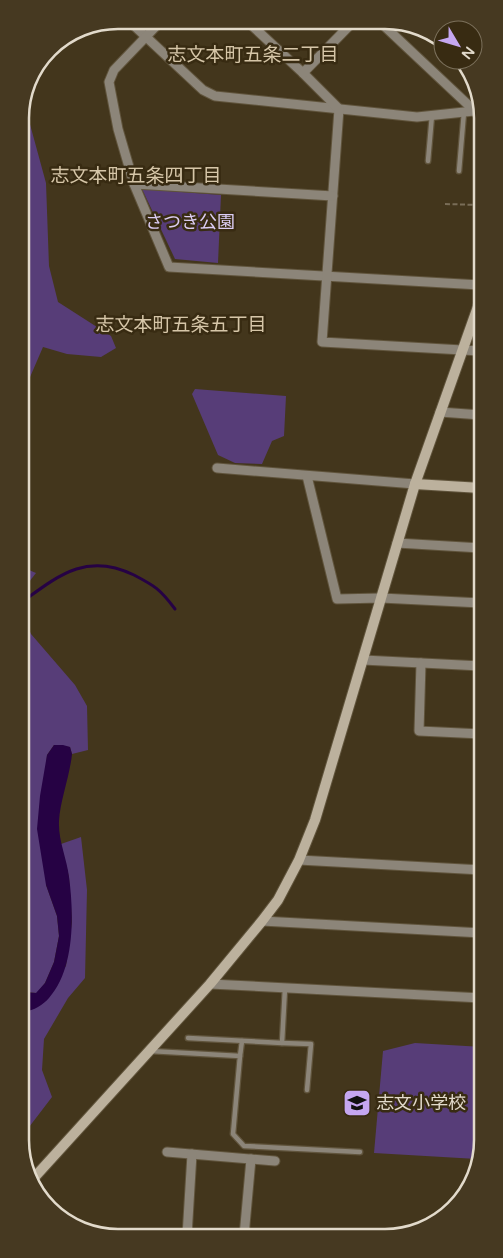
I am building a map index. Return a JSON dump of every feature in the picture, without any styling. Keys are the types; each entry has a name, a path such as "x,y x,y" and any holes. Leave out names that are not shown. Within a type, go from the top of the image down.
{"street":[{"path":"138,29 203,90 215,96 417,117 464,112 474,113"},
{"path":"154,29 114,70 109,82 118,129 134,184 169,267 474,286"},
{"path":"256,29 303,72 339,109 322,342 474,351"},
{"path":"303,72 346,29"},
{"path":"388,29 473,111"},
{"path":"134,184 333,196"},
{"path":"36,1175 210,984 278,900 299,860 315,820 414,484 474,319"},
{"path":"440,412 474,414"},
{"path":"217,468 474,488"},
{"path":"307,476 337,599 381,598 474,603"},
{"path":"397,543 474,548"},
{"path":"362,660 474,666"},
{"path":"422,662 419,731 474,734"},
{"path":"299,860 474,870"},
{"path":"262,921 474,934"},
{"path":"210,984 474,998"},
{"path":"167,1152 274,1161"},
{"path":"187,1229 192,1154"},
{"path":"245,1229 251,1159"}],"lane":[{"path":"459,171 464,112"},
{"path":"428,161 432,115"},
{"path":"282,1043 284,988"},
{"path":"188,1038 311,1044 307,1090"},
{"path":"242,1041 233,1134 244,1146 360,1152"},
{"path":"149,1051 240,1056"}],"path":[{"path":"445,204 474,206"}],"green space":[{"path":"29,121 46,183 49,266 58,302 111,336 116,348 101,357 67,354 43,347 29,379"},
{"name":"さつき公園","path":"142,189 221,195 218,263 175,259"},
{"path":"195,389 286,396 284,436 272,441 262,464 235,463 218,455 192,394"},
{"path":"29,570 36,573 29,582"},
{"path":"29,630 75,685 87,706 88,750 72,754 70,747 54,745 47,755 46,885 57,916 59,936 54,962 45,983 37,993 29,992"},
{"path":"81,837 87,890 85,978 68,998 44,1039 42,1070 52,1097 29,1127 29,1009 66,966 72,922 69,877 61,844"},
{"path":"415,1043 474,1046 474,1146 472,1159 374,1153 383,1051"}],"shaded area":[{"path":"54,745 70,747 72,754 59,821 71,892 71,941 64,972 58,986 41,1005 29,1010 29,992 36,993 45,983 54,962 59,936 57,916 46,885 37,829 47,755"}],"waterway":[{"path":"29,597 48,583 74,570 88,566 102,566 117,568 147,582 161,592 175,609"}],"place":[{"name":"志文小学校","path":"357,1103"}],"district":[{"name":"志文本町五条二丁目","path":"253,54"},
{"name":"志文本町五条四丁目","path":"136,175"},
{"name":"志文本町五条五丁目","path":"181,324"}]}
